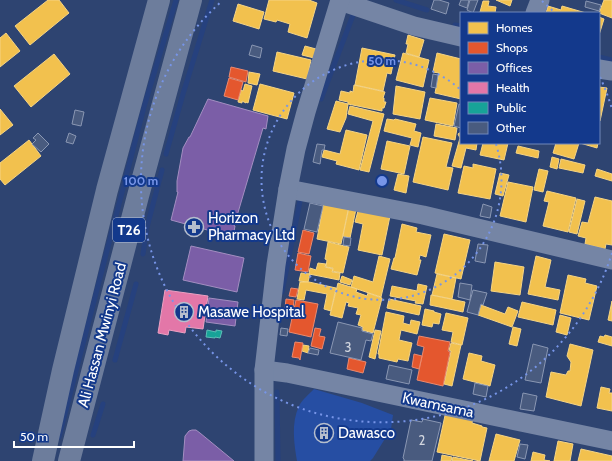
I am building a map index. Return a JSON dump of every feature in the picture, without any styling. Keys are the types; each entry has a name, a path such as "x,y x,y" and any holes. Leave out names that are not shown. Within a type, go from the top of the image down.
{"highway":[{"name":"Ali Hassan Mwinyi Road","path":"43,461 63,370 107,190 159,0"},
{"name":"Ali Hassan Mwinyi Road","path":"69,461 191,0"}],"street":[{"path":"535,12 540,0"},
{"path":"264,461 264,370 276,265 288,189 296,149 306,112 340,1 414,26 460,37"},
{"path":"600,69 612,71"},
{"path":"288,189 423,215 612,260"},
{"name":"Kwamsama","path":"264,370 612,441"}],"shaded area":[{"path":"314,389 362,403 393,415 391,429 370,461 297,461 294,440 296,413 300,404"}],"building: Homes":[{"path":"48,0 59,0 69,13 30,45 15,26"},
{"path":"269,0 309,0 317,3 307,38 288,32 290,24 277,20 276,22 264,19"},
{"path":"496,0 512,0 510,6"},
{"path":"604,0 612,0 612,18 599,12"},
{"path":"483,1 489,1 488,6 496,7 495,12 480,12"},
{"path":"238,4 264,12 259,29 233,21"},
{"path":"548,6 561,10 562,6 583,12 546,12"},
{"path":"600,17 604,19 600,32"},
{"path":"6,33 20,51 0,67 0,38"},
{"path":"408,35 424,40 419,57 406,53"},
{"path":"305,46 316,49 314,58 302,55"},
{"path":"362,48 395,55 391,74 387,73 383,91 355,85"},
{"path":"277,52 311,60 307,79 273,71"},
{"path":"403,53 429,60 423,87 396,80"},
{"path":"437,53 460,59 460,99 435,93 439,73 433,72"},
{"path":"54,54 70,74 31,107 14,86"},
{"path":"249,72 260,74 257,85 248,83"},
{"path":"245,84 252,86 248,103 242,101 242,103 238,102 241,90 243,91"},
{"path":"260,84 294,93 287,119 253,110"},
{"path":"354,85 385,92 383,98 384,102 386,102 384,108 382,108 382,111 348,104 348,102 339,100 341,91 350,93 350,91 353,92"},
{"path":"396,86 425,92 420,119 393,114"},
{"path":"600,87 607,88 600,121"},
{"path":"430,98 457,103 453,126 425,120"},
{"path":"336,101 348,104 346,118 340,132 327,129"},
{"path":"350,106 384,114 369,172 360,170 373,121 348,114"},
{"path":"0,109 13,125 0,135"},
{"path":"387,119 395,119 416,124 414,131 421,133 418,147 410,145 412,138 384,131"},
{"path":"436,124 457,128 455,140 434,136"},
{"path":"346,130 367,135 359,170 336,164 337,161 322,157 324,150 340,154"},
{"path":"423,137 452,143 446,167 453,168 448,190 413,182"},
{"path":"460,138 460,144 477,144 476,150 466,148 461,168 452,166"},
{"path":"29,140 41,156 5,185 0,179 0,163"},
{"path":"387,141 410,146 404,174 381,169"},
{"path":"483,144 508,144 504,160 480,155"},
{"path":"556,144 579,144 574,159 553,153"},
{"path":"583,144 598,144 597,148"},
{"path":"518,146 539,151 538,158 516,153"},
{"path":"552,157 559,159 557,169 550,167"},
{"path":"561,159 585,165 583,173 559,168"},
{"path":"473,164 496,169 490,199 458,193 464,166 473,168"},
{"path":"539,169 548,171 543,192 534,190"},
{"path":"597,169 612,174 612,181 595,176"},
{"path":"500,173 509,175 503,196 495,194"},
{"path":"398,174 409,176 406,193 394,190"},
{"path":"508,182 533,187 526,222 500,216"},
{"path":"547,191 576,198 568,232 543,226 549,202 544,201"},
{"path":"595,197 612,201 612,245 606,244 605,249 585,244 586,238 578,236 582,222 588,223"},
{"path":"577,199 585,201 577,234 569,232"},
{"path":"324,201 349,206 341,244 317,239"},
{"path":"349,207 356,209 350,238 343,236"},
{"path":"358,211 390,216 382,255 358,250 363,224 355,222"},
{"path":"402,224 417,228 416,232 431,235 426,257 420,255 419,260 421,260 417,275 391,269 395,258"},
{"path":"444,234 470,240 461,279 435,273"},
{"path":"328,242 349,247 343,273 332,271 333,268 326,267 327,260 325,259"},
{"path":"379,256 390,259 381,297 351,287 354,276 373,282"},
{"path":"536,256 551,260 545,287 560,290 558,300 528,294"},
{"path":"495,262 524,267 520,295 491,291"},
{"path":"318,263 326,264 325,267 333,269 332,272 340,273 339,280 309,274 310,268 316,270"},
{"path":"301,273 310,274 308,282 299,281"},
{"path":"437,274 456,278 452,299 432,295"},
{"path":"568,275 586,279 585,283 597,286 589,320 560,313"},
{"path":"342,276 352,280 350,285 340,282"},
{"path":"300,282 309,282 336,288 331,311 324,309 327,294 306,290 304,300 297,299"},
{"path":"338,283 357,289 356,292 367,296 368,293 382,298 373,333 362,330 363,327 358,325 361,315 356,314 358,308 348,306 349,303 346,302 342,318 330,315"},
{"path":"418,284 427,286 423,304 415,303 416,301 390,296 392,286 417,291"},
{"path":"431,295 465,302 463,312 430,305"},
{"path":"389,299 421,306 419,315 387,308"},
{"path":"612,301 612,321 608,320"},
{"path":"522,302 556,310 553,325 518,317"},
{"path":"481,305 505,314 508,307 518,311 512,327 478,315"},
{"path":"425,309 441,314 439,324 433,323 432,327 422,325"},
{"path":"386,312 404,316 403,323 410,325 411,320 420,322 417,334 401,330 399,340 412,343 408,361 398,359 397,362 379,358 378,354"},
{"path":"446,313 468,318 462,345 451,342 453,332 442,330"},
{"path":"560,315 571,318 567,335 556,332"},
{"path":"513,327 521,329 517,346 509,344"},
{"path":"375,330 381,331 375,359 369,357"},
{"path":"605,335 612,337 612,346 598,342 600,336 604,337"},
{"path":"451,343 461,345 452,386 444,384 451,351 449,350"},
{"path":"570,344 593,350 581,406 546,397 551,372 566,375 568,371 570,371 571,362 567,356"},
{"path":"303,345 309,346 308,353 302,351"},
{"path":"469,353 482,356 481,361 495,365 490,386 463,379"},
{"path":"601,387 610,389 609,393 612,393 612,411 597,408"},
{"path":"446,411 473,417 472,423 487,428 480,461 437,452"},
{"path":"496,434 520,440 514,461 489,461"},
{"path":"558,441 573,444 570,461 554,461"},
{"path":"581,449 612,456 612,461 578,461"},
{"path":"533,452 545,455 544,460 550,461 531,461"},
{"path":"442,455 452,457 451,461 441,461"},
{"path":"453,457 473,461 452,461"}],"building: Shops":[{"path":"231,67 248,71 246,82 229,77"},
{"path":"229,78 243,82 238,100 224,96"},
{"path":"303,230 314,233 309,254 298,252"},
{"path":"298,253 311,256 308,272 295,270"},
{"path":"291,288 298,289 296,297 289,296"},
{"path":"286,299 294,300 293,309 285,308"},
{"path":"296,300 318,304 311,337 289,332"},
{"path":"315,328 321,329 319,336 325,337 322,349 311,346"},
{"path":"419,336 450,342 448,351 450,352 443,386 417,380 424,347 417,345"},
{"path":"295,342 303,343 300,360 299,358 292,357"},
{"path":"414,354 422,356 419,369 412,367"},
{"path":"349,358 366,362 363,373 347,369"}],"building: Offices":[{"path":"208,99 268,116 266,129 263,128 234,226 233,237 171,220 178,192 177,181 183,148 190,137"},
{"path":"191,246 244,258 237,292 183,280"},
{"path":"209,298 238,302 235,326 206,322"},
{"path":"192,430 196,430 234,461 183,461 185,436"}],"building: Health":[{"name":"Masawe Hospital","path":"165,290 208,296 203,329 186,327 185,333 169,330 168,335 158,333"}],"building: Public":[{"path":"207,330 216,332 216,330 222,331 220,338 206,337"},
{"name":"Dawasco","path":"323,426 328,426 333,432 332,438 328,442 320,442 315,434 318,429"}],"building: Other":[{"path":"434,0 449,3 446,14 431,9"},
{"path":"461,0 469,0 467,8 459,5"},
{"path":"470,0 478,0 473,12 467,10"},
{"path":"586,1 601,5 599,11 585,7"},
{"path":"252,45 262,48 260,58 249,55"},
{"path":"433,74 438,75 436,88 431,87"},
{"path":"459,104 460,128 454,126"},
{"path":"75,110 84,112 81,126 72,124"},
{"path":"38,133 49,144 41,152 32,144 36,140 33,138"},
{"path":"69,133 76,136 73,144 66,142"},
{"path":"317,144 325,145 324,150 322,150 320,164 313,162"},
{"path":"310,203 323,206 317,232 304,229"},
{"path":"483,204 492,207 490,218 480,216"},
{"path":"344,237 351,238 350,246 343,245"},
{"path":"478,244 488,245 485,263 475,261"},
{"path":"460,283 472,285 470,300 458,297"},
{"path":"473,290 487,293 483,305 481,304 478,315 467,312"},
{"path":"338,322 362,328 362,331 373,334 371,341 366,340 361,360 330,353"},
{"path":"281,328 288,329 287,336 280,335"},
{"path":"533,344 548,348 541,383 525,380"},
{"path":"310,348 319,350 318,355 308,353"},
{"path":"389,365 412,370 409,384 386,379"},
{"path":"475,383 488,386 486,397 473,394"},
{"path":"523,393 537,396 534,411 520,409"},
{"path":"423,419 441,423 432,461 404,461 403,458 411,420 422,422"},
{"path":"520,444 528,445 525,459 517,457"}],"waterway":[{"path":"59,437 144,107 176,0"},
{"path":"166,154 212,0"},
{"path":"396,0 427,10"},
{"path":"321,99 355,10"},
{"path":"455,25 460,26"},
{"path":"600,57 612,60"},
{"path":"143,254 147,227 162,170"},
{"path":"282,292 300,201"},
{"path":"115,360 136,284"},
{"path":"277,392 278,461"},
{"path":"93,435 103,404"}],"place":[{"name":"Horizon Pharmacy Ltd","path":"194,227"},
{"name":"Masawe Hospital","path":"184,312"},
{"name":"Dawasco","path":"324,433"}]}
